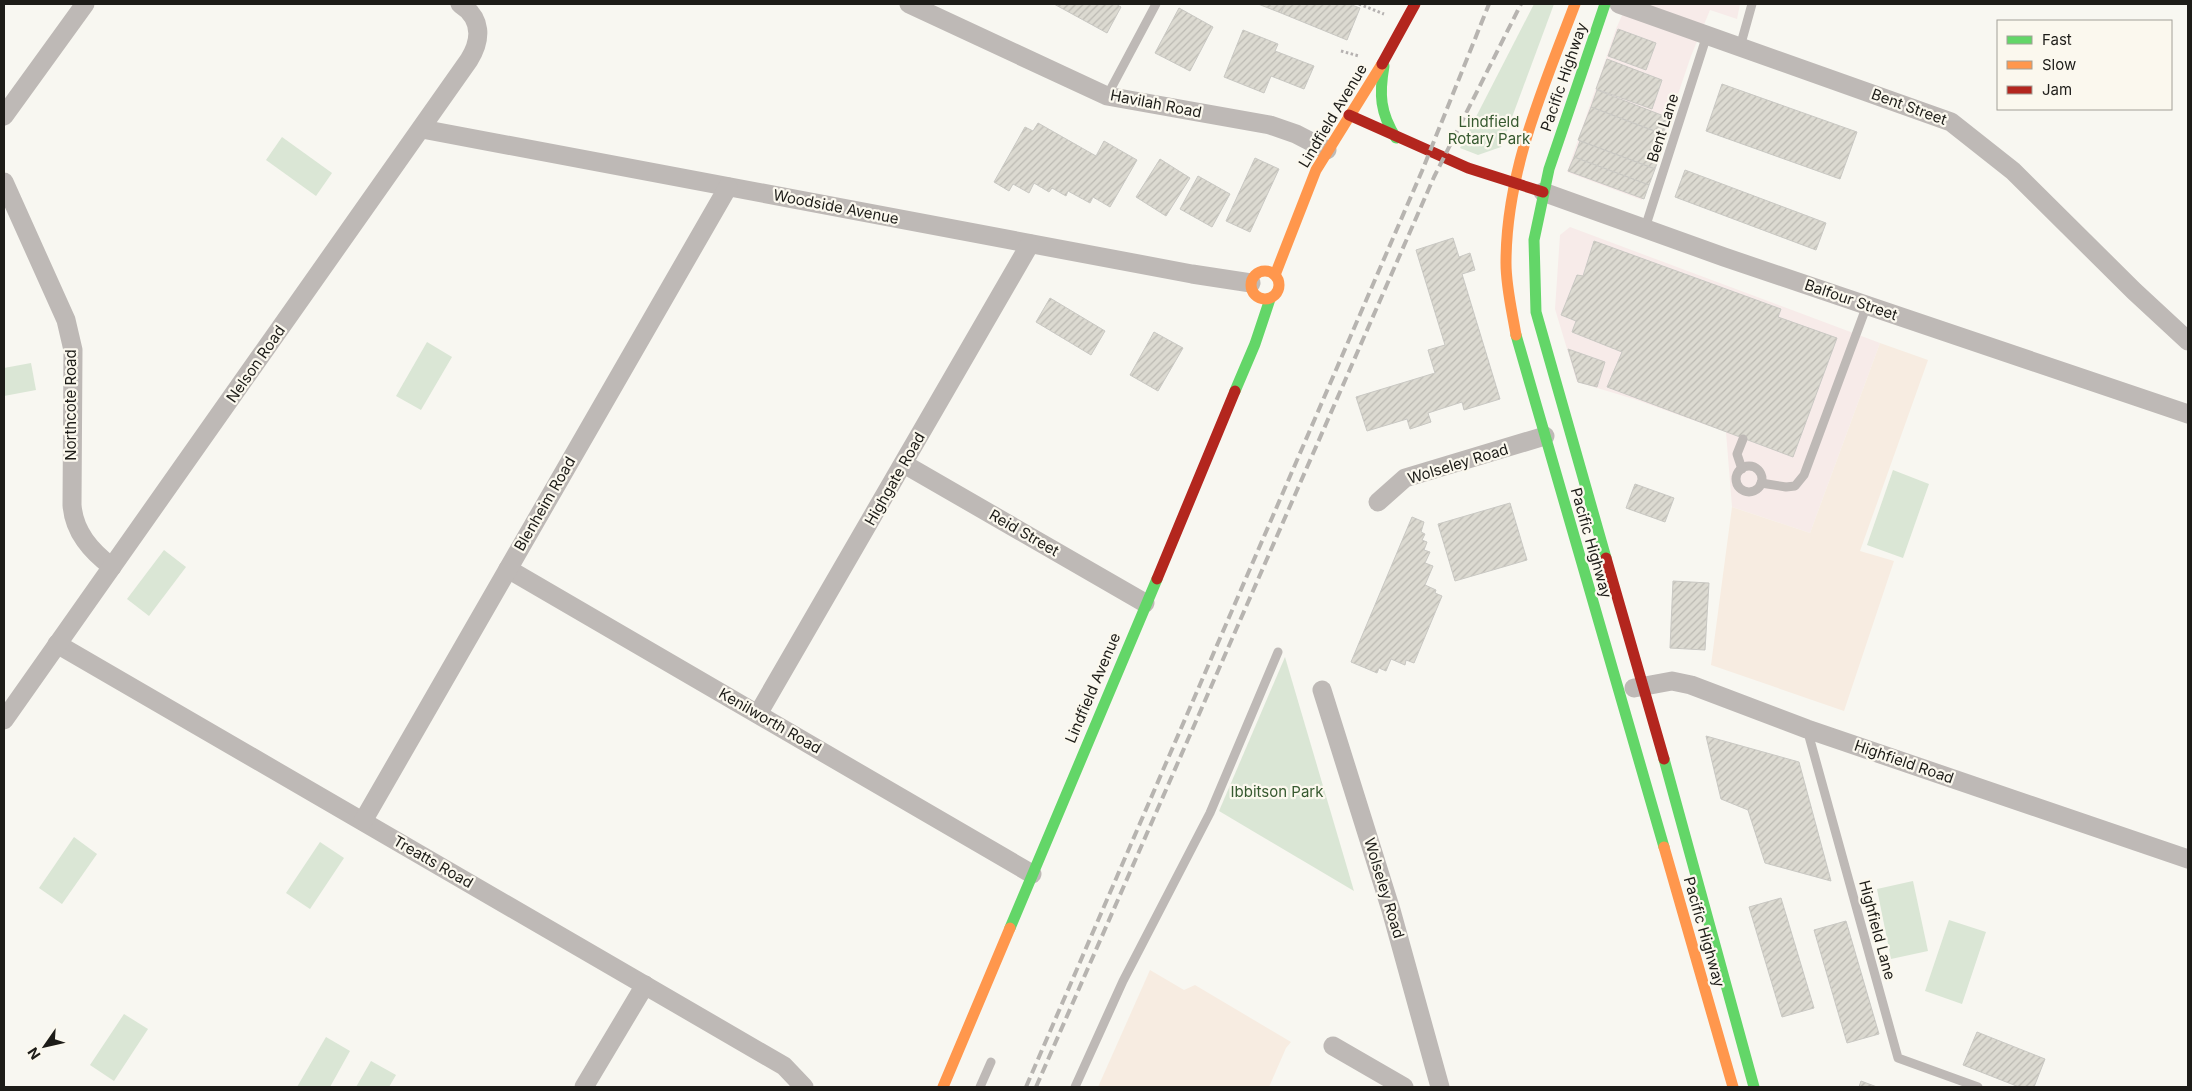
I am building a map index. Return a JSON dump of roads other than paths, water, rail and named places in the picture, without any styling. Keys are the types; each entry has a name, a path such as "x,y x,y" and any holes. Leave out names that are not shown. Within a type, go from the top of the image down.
{"main road":[{"name":"Lindfield Avenue","path":"1275,275 1307,190 1327,150 1386,57 1415,4"},
{"name":"Pacific Highway","path":"1574,4 1520,161 1507,238 1508,293 1516,337 1733,1087"},
{"name":"Pacific Highway","path":"1605,4 1548,169 1534,240 1536,312 1559,399 1644,686 1754,1087"},
{"path":"1386,57 1379,98 1384,118 1396,138"},
{"path":"1349,115 1396,138 1464,167 1515,185"},
{"name":"Balfour Street","path":"1515,185 1543,192"},
{"path":"1262,271 1275,275 1279,288 1270,299 1258,298 1252,291 1250,283 1255,275 1262,271"},
{"name":"Lindfield Avenue","path":"943,1087 1255,344 1270,299"}],"street":[{"path":"4,116 85,4"},
{"name":"Nelson Road","path":"4,720 422,129 477,45 478,28 475,19 460,4"},
{"name":"Havilah Road","path":"909,4 1107,96 1281,128 1327,150"},
{"name":"Bent Street","path":"1619,4 1951,122 2014,171 2134,291 2188,341"},
{"name":"Woodside Avenue","path":"422,129 1030,244 1250,283"},
{"name":"Northcote Road","path":"4,182 66,320 73,350 72,504 74,520 91,548 112,567"},
{"name":"Blenheim Road","path":"363,821 728,187"},
{"name":"Balfour Street","path":"1543,192 2188,414"},
{"name":"Highgate Road","path":"758,714 1030,244"},
{"name":"Wolseley Road","path":"1378,502 1405,478 1545,436"},
{"name":"Reid Street","path":"904,464 1145,603"},
{"name":"Kenilworth Road","path":"508,568 1032,874"},
{"name":"Treatts Road","path":"57,644 784,1066 804,1087"},
{"name":"Highfield Road","path":"1618,691 1672,681 1691,684 1807,729 2188,860"},
{"name":"Wolseley Road","path":"1322,690 1392,910 1440,1087"},
{"path":"584,1087 645,985"},
{"path":"1334,1046 1404,1087"}],"lane":[{"path":"1107,96 1156,4"},
{"path":"1740,47 1752,4"},
{"name":"Bent Lane","path":"1645,228 1707,35"},
{"path":"1761,483 1786,487 1794,486 1804,475 1867,305"},
{"path":"1742,468 1737,454 1743,439"},
{"path":"1749,466 1755,468 1761,477 1761,483 1754,491 1742,491 1736,482 1736,476 1742,468 1749,466"},
{"path":"1075,1087 1122,981 1210,813 1278,652"},
{"name":"Highfield Lane","path":"1807,729 1898,1058 1978,1087"},
{"path":"980,1087 991,1062"}],"railway":[{"path":"1026,1087 1422,171 1489,4"},
{"path":"1036,1087 1434,177 1521,4"}],"park label":[{"name":"Lindfield Rotary Park","path":"1489,130"},
{"name":"Ibbitson Park","path":"1277,792"}]}
